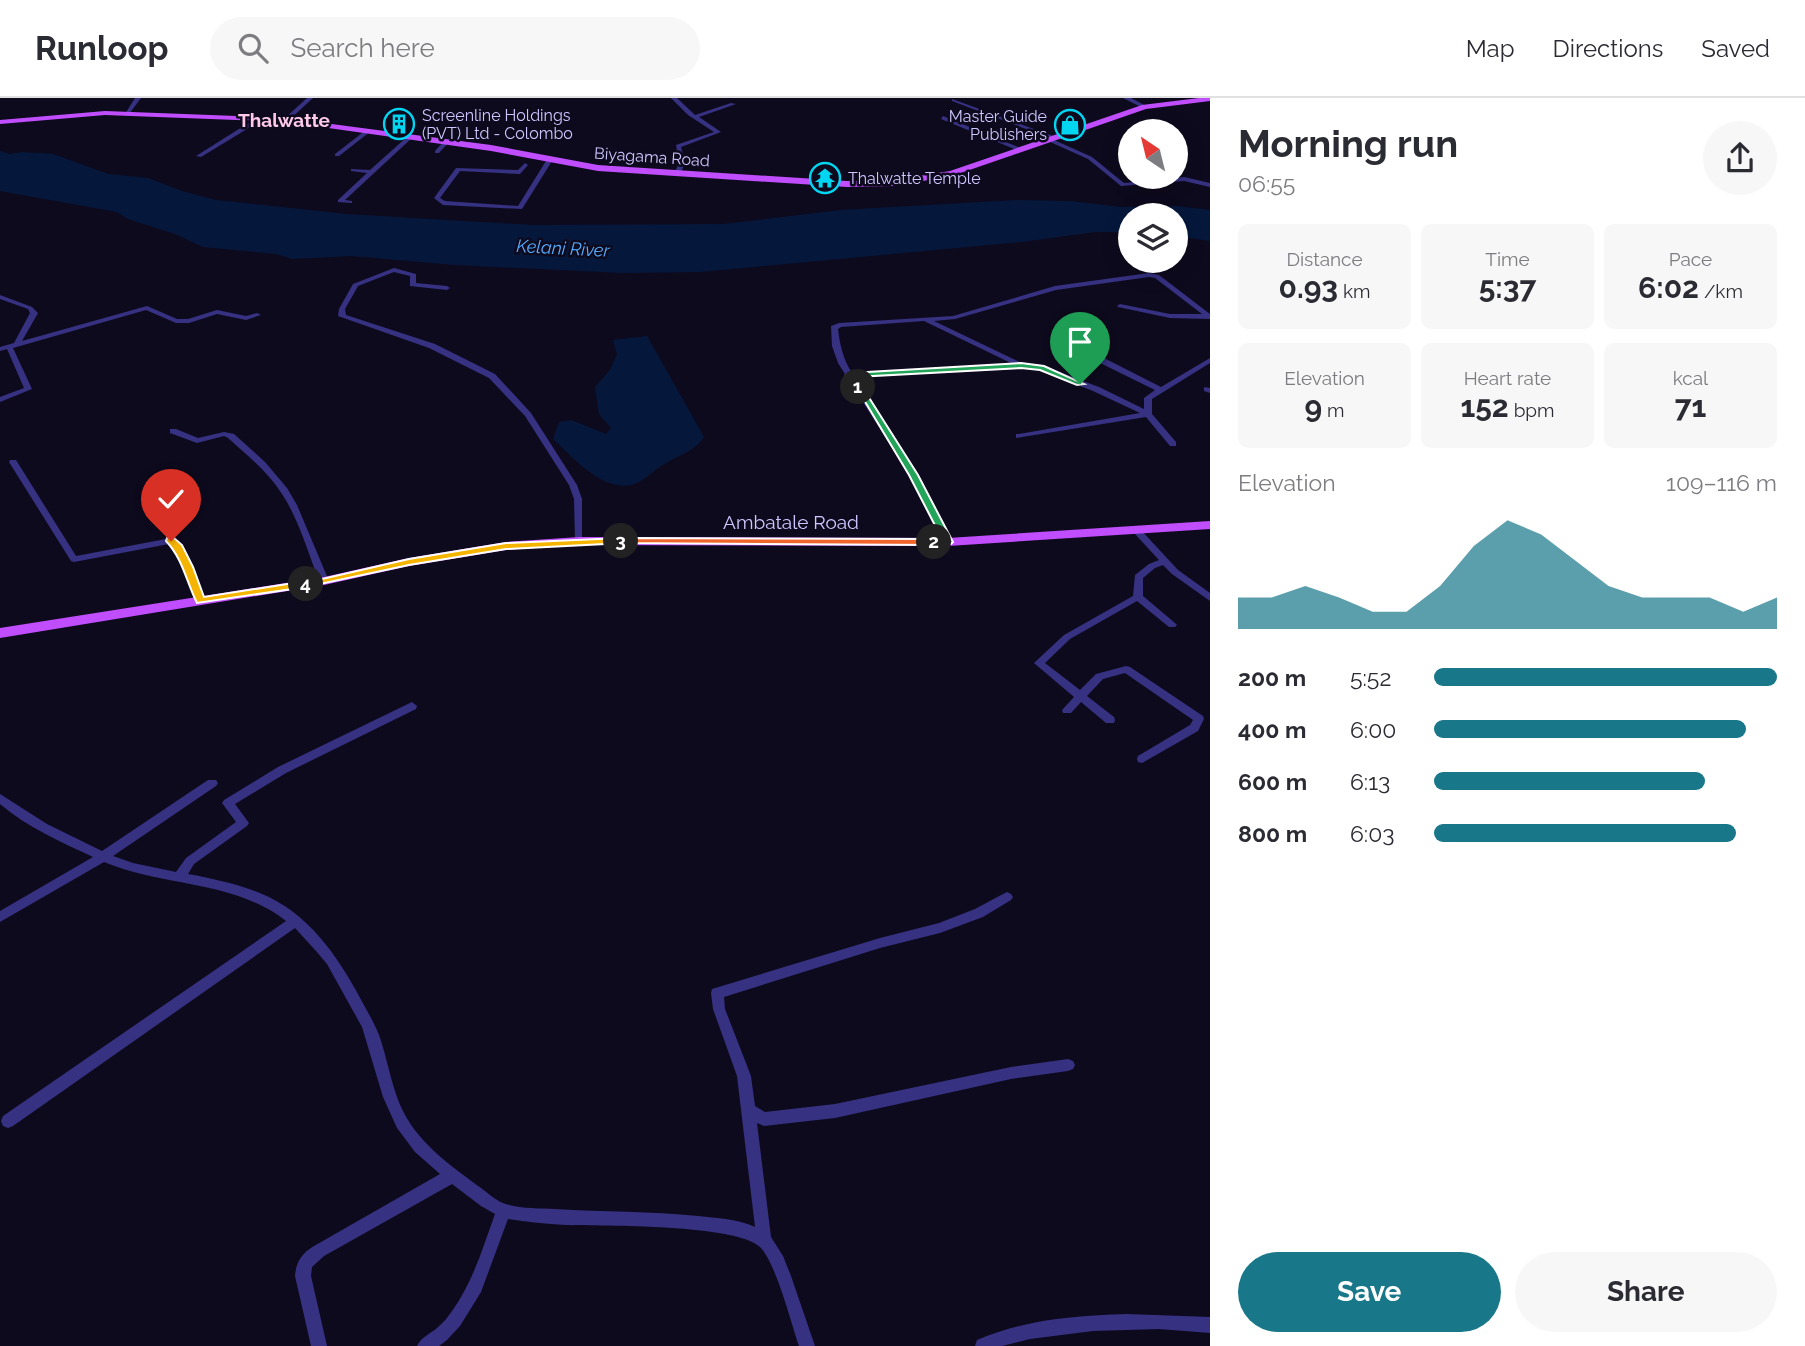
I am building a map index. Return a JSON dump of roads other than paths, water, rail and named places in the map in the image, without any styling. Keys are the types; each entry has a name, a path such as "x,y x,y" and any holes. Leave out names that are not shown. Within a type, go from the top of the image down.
{"main road":[{"name":"Biyagama Road","path":"0,122 127,113 260,118 410,136 517,152 549,161 598,168 815,183 894,183 952,173 1171,100 1210,99"},
{"name":"Ambatale Road","path":"0,633 324,581 472,551 579,541 948,542 1210,525"}],"street":[{"path":"127,113 136,105 138,98"},
{"path":"286,120 310,98"},
{"path":"674,98 695,117 718,132 678,146 682,163 677,174"},
{"path":"1126,98 1145,107"},
{"path":"954,100 1052,139 1090,158 1123,185 1184,179 1210,185"},
{"path":"695,117 733,104"},
{"path":"200,156 233,134 243,132 260,118"},
{"path":"943,118 1021,150"},
{"path":"337,155 368,131"},
{"path":"350,202 340,201 410,136"},
{"path":"437,152 446,142"},
{"path":"524,165 520,172 458,169 437,198 443,203 520,208 549,161"},
{"path":"477,170 481,163"},
{"path":"353,170 371,172"},
{"path":"438,211 443,203"},
{"path":"447,288 412,285 414,275 394,270 355,285 342,309 342,316 432,346 492,376 528,415 573,485 578,499 579,541"},
{"path":"948,542 914,475 850,375 836,346 834,328 850,323 953,318 1055,288 1149,275 1157,276 1209,316"},
{"path":"0,297 30,308 34,313 13,345"},
{"path":"1120,306 1170,316 1209,316"},
{"path":"0,349 147,308 176,321 189,321 217,312 246,318 257,315"},
{"path":"925,319 1021,365"},
{"path":"1078,327 1088,348 1099,359 1159,389"},
{"path":"0,400 28,390 13,345"},
{"path":"1148,414 1148,398 1210,360"},
{"path":"850,375 1021,365 1048,370 1102,391 1148,414 1173,444"},
{"path":"1019,436 1148,414"},
{"path":"173,431 197,442 224,434 231,436 262,464 293,505 324,581"},
{"path":"13,462 74,559 171,541 178,547 188,567 200,601"},
{"path":"1137,531 1165,561 1210,598"},
{"path":"1138,597 1138,577 1152,566 1165,561"},
{"path":"1138,597 1172,625"},
{"path":"1110,720 1039,663 1067,637 1138,597"},
{"path":"1068,710 1100,676 1126,669 1199,719 1194,728 1142,759"},
{"path":"179,877 190,861 243,823 228,803 282,770 412,706"},
{"path":"0,917 103,857 212,783"},
{"path":"0,798 13,809 103,857 130,867 248,894 267,901 312,934 340,971 373,1037 390,1101 403,1129 453,1175 503,1211 564,1218 720,1225 744,1229 764,1240"},
{"path":"807,1346 773,1254 764,1240 744,1076 719,1009 717,993 880,943 940,928 1007,897"},
{"path":"8,1121 295,921"},
{"path":"749,1110 764,1119 835,1111 1011,1073 1068,1065"},
{"path":"319,1346 303,1276 303,1265 310,1256 453,1175"},
{"path":"425,1346 438,1339 452,1326 470,1299 503,1211"},
{"path":"983,1346 1013,1334 1051,1327 1141,1322 1210,1325"}],"water":[{"name":"Kelani River","path":"0,151 10,154 53,154 108,174 148,178 216,200 346,214 532,225 724,224 841,210 1016,200 1070,201 1118,207 1118,232 1095,232 1021,242 699,272 622,273 455,265 352,256 292,259 276,254 203,247 175,234 128,219 117,212 0,191"},
{"path":"1188,207 1210,210 1210,241 1188,238"},
{"path":"647,336 704,437 691,450 664,464 639,482 631,485 609,483 588,471 553,439 559,422 571,420 606,434 611,428 599,414 595,387 610,370 617,354 613,340"}],"place":[{"name":"Screenline Holdings (PVT) Ltd - Colombo","path":"399,124"},
{"name":"Master Guide Publishers","path":"1070,125"},
{"name":"Thalwatte Temple","path":"825,178"}],"district":[{"name":"Thalwatte","path":"284,120"}]}
